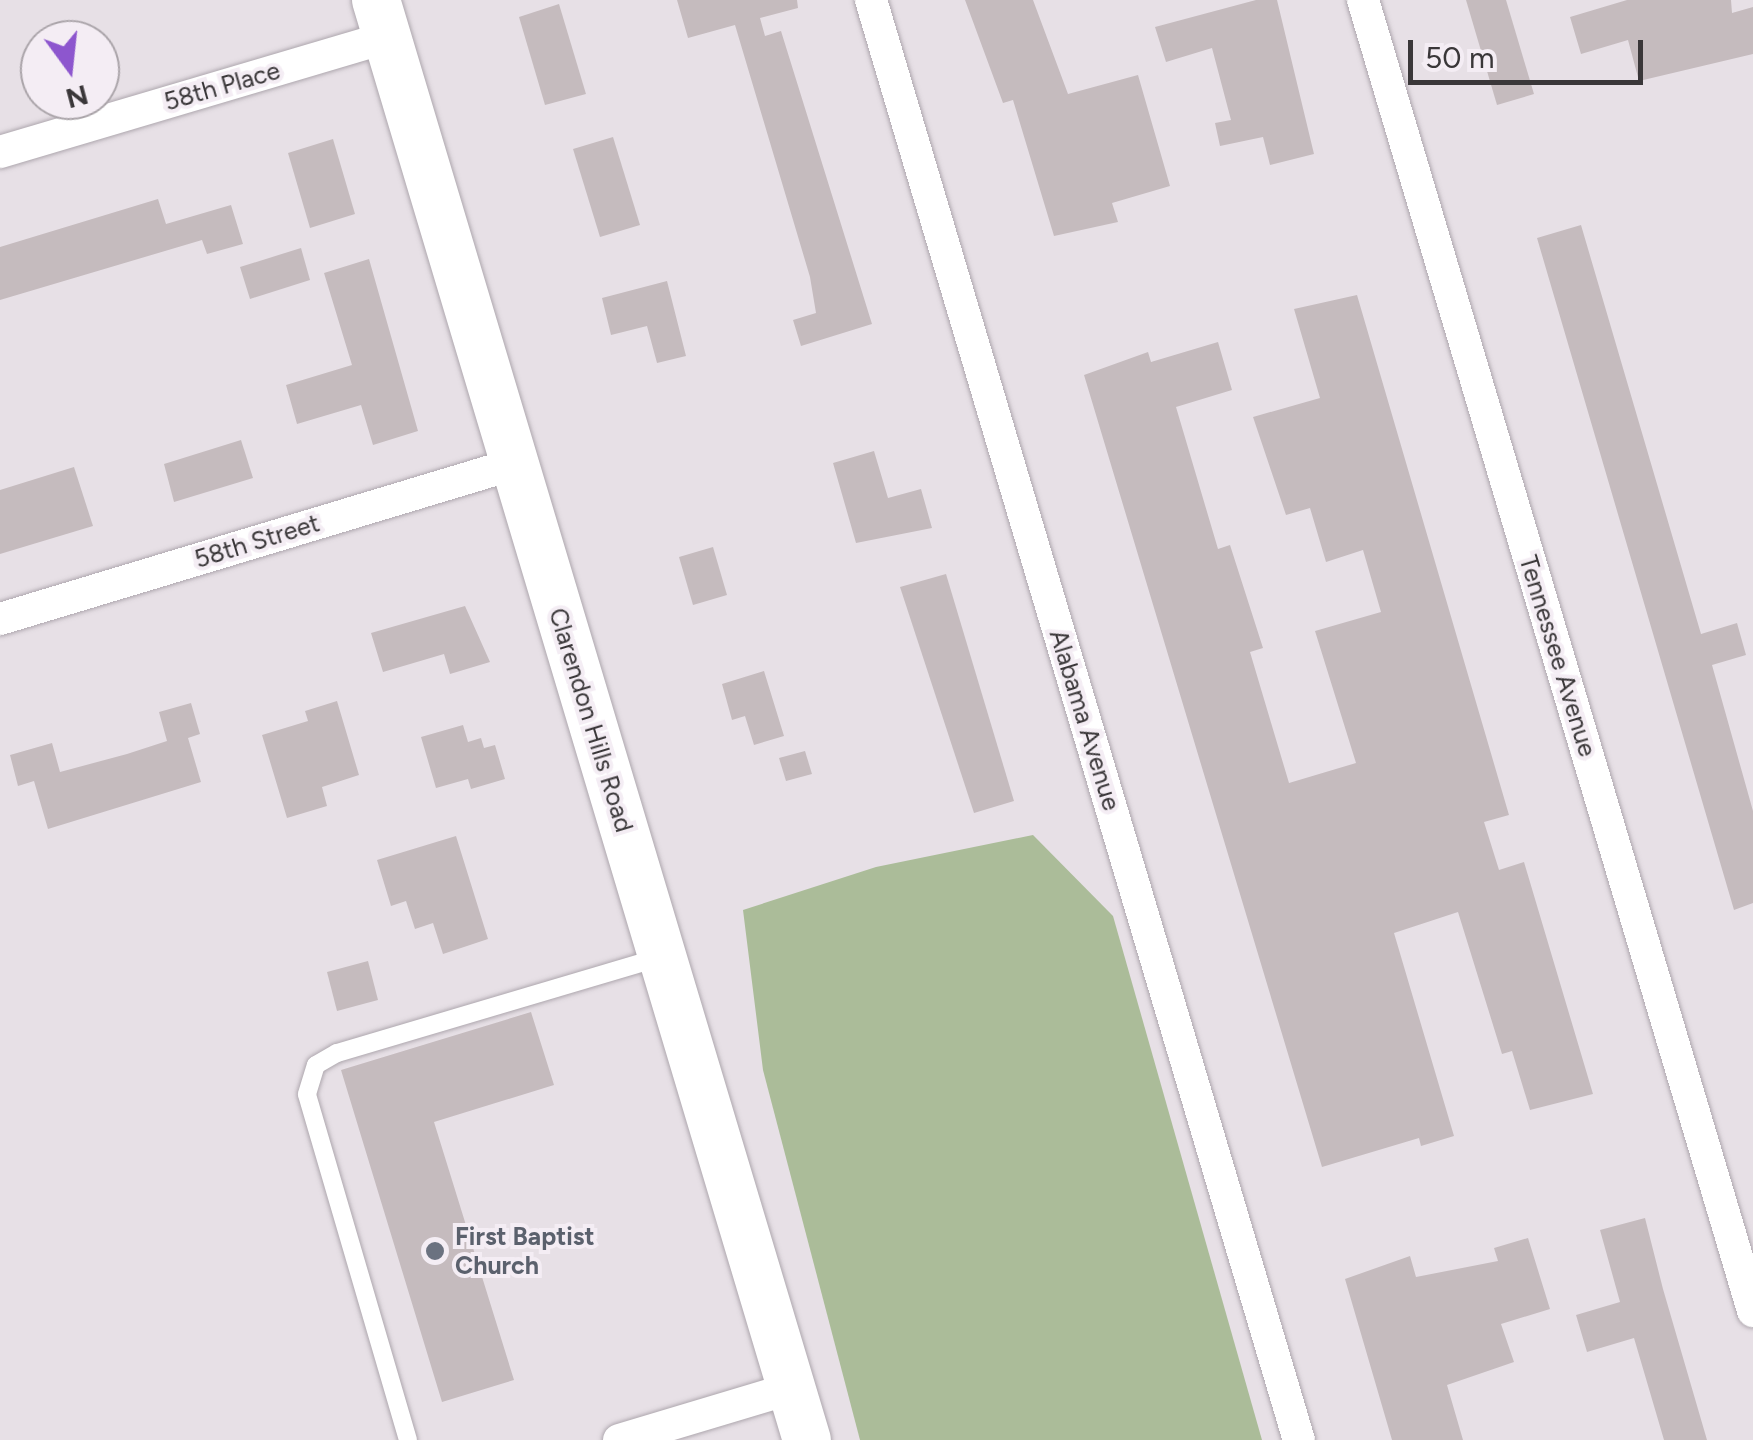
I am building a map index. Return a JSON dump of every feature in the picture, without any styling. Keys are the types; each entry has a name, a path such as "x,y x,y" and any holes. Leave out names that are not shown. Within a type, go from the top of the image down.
{"street":[{"name":"Alabama Avenue","path":"871,0 1299,1440"},
{"name":"Tennessee Avenue","path":"1363,0 1753,1312"},
{"name":"58th Place","path":"0,152 381,19"},
{"name":"Clarendon Hills Road","path":"381,19 807,1440"},
{"name":"58th Street","path":"0,619 514,464"},
{"path":"619,1440 792,1388"}],"lane":[{"path":"408,1440 307,1094 316,1065 338,1053 662,957"}],"green space":[{"path":"1033,835 1113,916 1262,1440 860,1440 763,1070 743,910 876,867"}],"building":[{"path":"677,0 797,0 798,8 760,18 765,36 781,31 872,324 801,346 793,320 816,313 810,277 735,25 688,38"},
{"path":"965,0 1033,0 1068,94 1138,75 1170,186 1112,203 1118,222 1054,236 1013,100 1003,103"},
{"path":"1256,0 1277,0 1314,154 1270,165 1263,137 1220,146 1215,123 1231,120 1212,48 1166,62 1155,27"},
{"path":"1466,0 1506,0 1534,94 1497,105"},
{"path":"1627,0 1731,0 1732,13 1753,7 1753,54 1639,81 1628,40 1581,54 1570,17"},
{"path":"559,4 586,94 545,105 519,17"},
{"path":"613,137 640,225 600,237 573,149"},
{"path":"333,139 355,214 310,228 288,153"},
{"path":"158,199 166,224 231,205 243,244 207,254 202,240 0,300 0,247"},
{"path":"1581,225 1701,634 1737,623 1746,655 1712,665 1753,811 1753,903 1734,910 1537,238"},
{"path":"301,248 310,280 250,299 240,267"},
{"path":"369,259 418,431 373,445 361,405 297,424 286,385 352,365 324,273"},
{"path":"667,281 686,356 657,363 647,326 611,335 602,298"},
{"path":"1357,295 1509,815 1484,822 1499,870 1524,862 1593,1094 1530,1110 1512,1051 1502,1054 1458,912 1394,933 1454,1136 1421,1146 1419,1138 1322,1167 1084,375 1148,352 1151,362 1218,342 1232,390 1176,407 1218,549 1230,545 1263,648 1250,652 1289,783 1356,763 1315,631 1381,612 1363,550 1326,562 1310,508 1286,515 1253,417 1320,398 1294,309"},
{"path":"241,440 253,478 174,502 164,464"},
{"path":"874,451 888,498 921,489 932,528 856,543 833,463"},
{"path":"74,467 93,526 0,554 0,490"},
{"path":"713,547 727,595 693,605 679,557"},
{"path":"946,574 1014,801 974,813 900,587"},
{"path":"465,606 490,662 450,674 444,654 383,672 371,633"},
{"path":"764,671 784,736 754,745 745,716 732,720 722,684"},
{"path":"337,701 359,775 322,787 327,806 287,818 262,735 308,721 305,711"},
{"path":"191,703 200,734 188,738 201,782 48,829 34,781 18,786 10,755 52,743 60,772 127,754 167,741 159,712"},
{"path":"463,725 468,742 481,738 484,748 495,745 505,779 471,789 468,779 436,788 421,737"},
{"path":"805,751 812,774 786,781 779,758"},
{"path":"456,836 488,939 443,954 433,923 415,929 406,901 391,906 377,860"},
{"path":"368,961 378,1000 337,1011 327,972"},
{"name":"First Baptist Church","path":"531,1012 554,1085 434,1122 514,1380 442,1402 341,1070"},
{"path":"1645,1218 1707,1440 1664,1440 1634,1338 1587,1352 1576,1315 1620,1302 1600,1230"},
{"path":"1528,1238 1550,1309 1501,1324 1514,1362 1447,1385 1463,1440 1392,1440 1345,1279 1410,1256 1416,1277 1498,1261 1494,1248"}],"place":[{"name":"First Baptist Church","path":"435,1251"}]}
